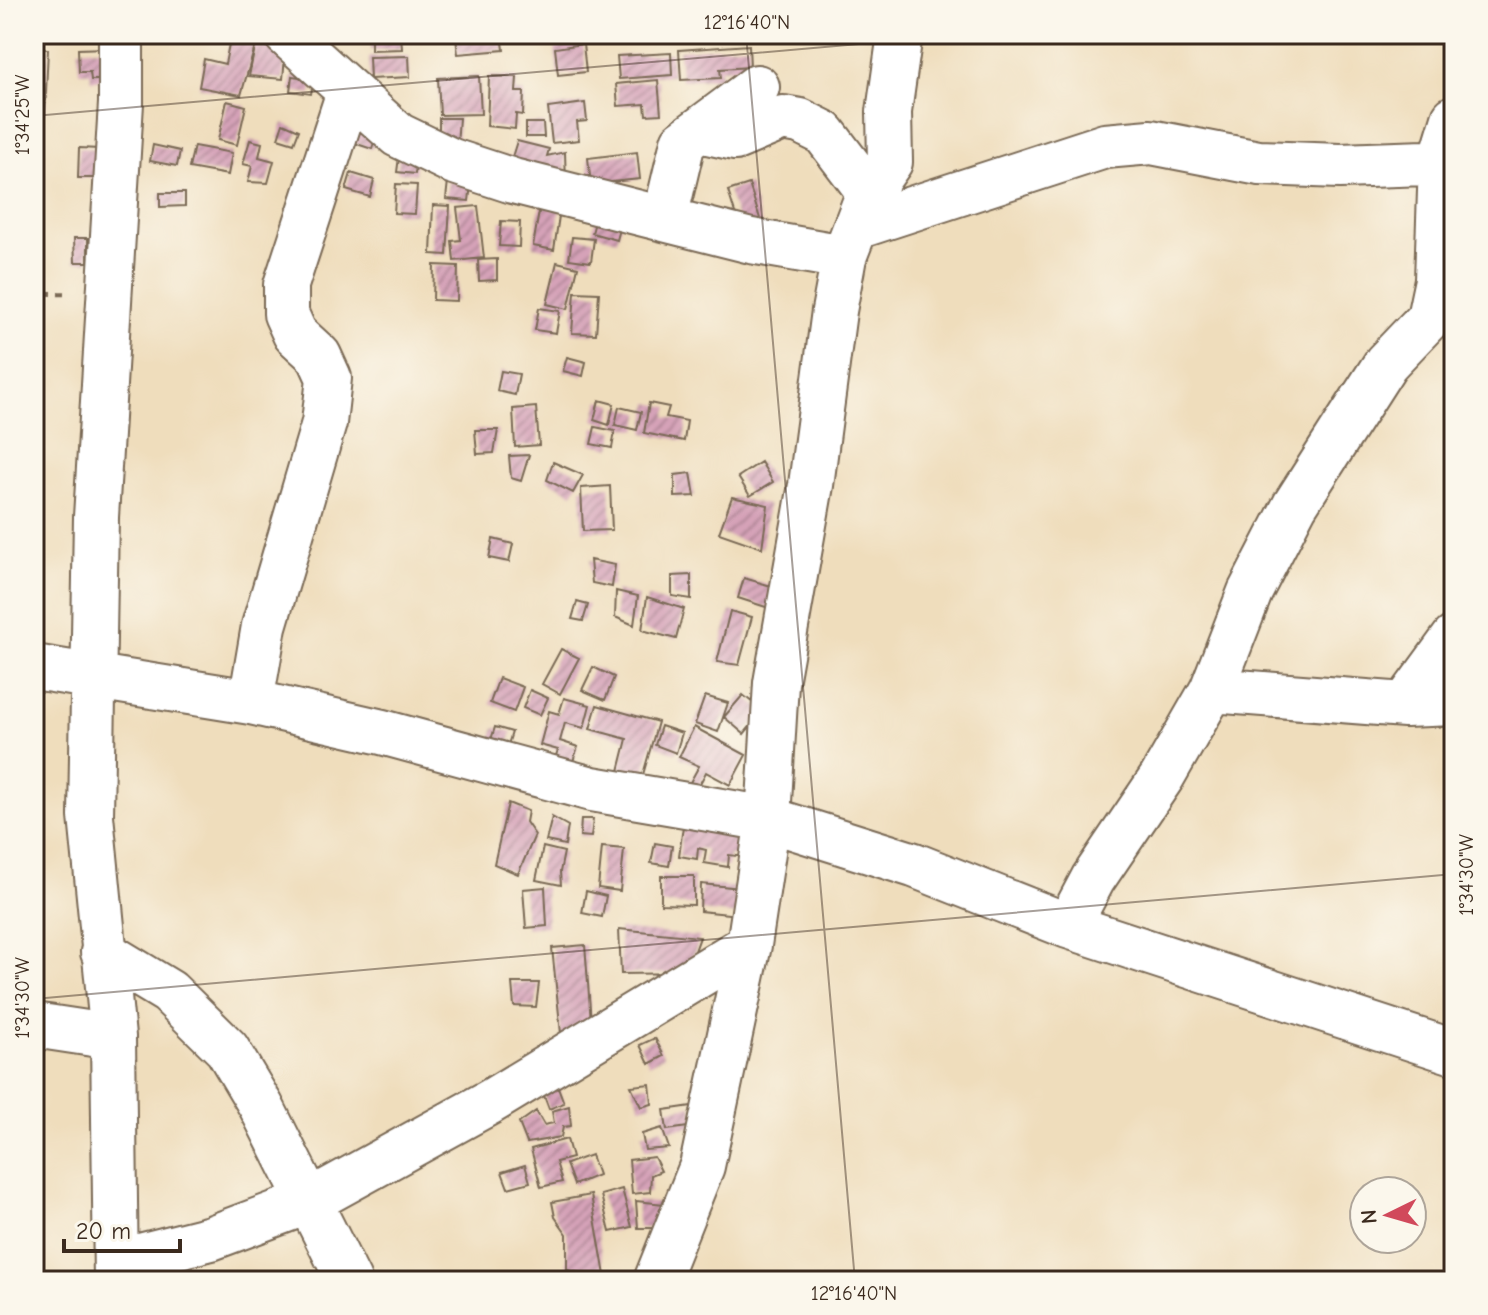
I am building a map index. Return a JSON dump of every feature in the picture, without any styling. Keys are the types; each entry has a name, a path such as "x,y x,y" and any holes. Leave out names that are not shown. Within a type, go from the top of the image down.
{"street":[{"path":"121,34 121,103 96,517 91,816 113,1037 116,1272 310,1201 490,1102 749,945"},
{"path":"286,34 398,135 452,161 513,181 751,241 856,225 1105,146 1151,142 1259,163 1340,166 1447,161"},
{"path":"656,1281 702,1166 749,945 768,819 776,683 856,225 890,162 889,112 900,34"},
{"path":"665,218 683,142 757,87"},
{"path":"251,702 264,626 324,423 329,378 319,356 295,334 286,314 286,285 349,92"},
{"path":"699,130 735,138 783,118 800,121 824,133 856,225"},
{"path":"1068,926 1093,879 1162,777 1212,690 1250,592 1295,505 1386,363 1429,318 1437,280 1447,161 1454,118"},
{"path":"1405,705 1454,638"},
{"path":"34,667 251,702 382,732 592,789 768,819 914,865 1068,926 1454,1052"},
{"path":"1212,690 1405,705 1454,703"},
{"path":"103,952 169,992 227,1049 310,1201 349,1281"},
{"path":"34,1025 113,1037"}],"building":[{"path":"231,34 265,34 286,45 283,79 249,76 256,43 241,95 199,87 204,59 225,64"},
{"path":"371,34 401,34 402,49 371,50"},
{"path":"449,34 502,34 504,50 458,54 456,38 450,39"},
{"path":"583,44 586,72 558,75 555,48"},
{"path":"749,45 750,67 720,69 721,78 681,80 679,50"},
{"path":"106,48 106,80 91,80 90,72 79,72 78,49"},
{"path":"34,49 48,49 45,113 34,112"},
{"path":"671,53 672,75 619,79 617,56"},
{"path":"409,56 410,77 370,79 369,57"},
{"path":"292,76 314,79 311,94 290,91"},
{"path":"479,76 481,114 440,115 438,78"},
{"path":"489,76 517,77 516,92 524,92 523,115 516,114 515,129 487,126"},
{"path":"658,80 661,114 646,115 645,104 618,106 616,84"},
{"path":"227,101 246,106 237,145 218,140"},
{"path":"585,103 587,121 577,122 579,140 552,143 548,108"},
{"path":"439,118 459,118 457,145 439,144"},
{"path":"283,123 299,130 294,143 278,138"},
{"path":"526,123 543,123 544,137 526,137"},
{"path":"359,125 378,130 372,149 354,143"},
{"path":"250,140 262,143 259,157 274,161 268,183 248,182 252,166 243,164"},
{"path":"517,141 549,149 547,156 565,152 566,184 502,155 512,157"},
{"path":"153,145 180,151 177,166 150,161"},
{"path":"194,146 232,153 228,175 189,168"},
{"path":"79,148 99,149 98,178 78,178"},
{"path":"637,152 640,179 591,184 588,158"},
{"path":"399,157 417,159 415,174 397,172"},
{"path":"351,173 374,180 370,197 346,190"},
{"path":"448,181 471,184 469,201 446,199"},
{"path":"396,184 417,185 415,214 394,213"},
{"path":"749,184 763,228 742,235 728,191"},
{"path":"34,193 40,193 39,243 34,243"},
{"path":"160,193 185,193 185,206 160,207"},
{"path":"433,205 450,206 447,255 431,254"},
{"path":"478,206 484,258 454,261 452,241 461,240 457,208"},
{"path":"540,206 560,209 554,250 533,246"},
{"path":"596,218 621,225 617,240 592,233"},
{"path":"501,221 520,222 519,247 499,246"},
{"path":"572,237 594,239 591,262 569,259"},
{"path":"74,238 88,238 88,262 75,262"},
{"path":"497,259 497,280 479,281 478,260"},
{"path":"557,262 578,267 568,309 547,304"},
{"path":"434,265 458,266 457,301 433,300"},
{"path":"575,292 599,293 596,334 572,333"},
{"path":"539,308 560,311 556,333 535,330"},
{"path":"567,357 586,362 583,376 563,371"},
{"path":"501,371 519,374 515,395 497,391"},
{"path":"599,400 614,404 609,425 594,420"},
{"path":"649,403 669,407 666,417 687,421 684,441 644,433"},
{"path":"536,407 539,445 515,447 513,409"},
{"path":"619,407 641,412 637,430 615,425"},
{"path":"595,427 615,431 612,448 591,444"},
{"path":"475,430 498,430 494,453 477,454"},
{"path":"529,455 521,481 511,478 509,456"},
{"path":"553,462 583,475 573,493 547,480"},
{"path":"761,462 773,482 750,496 738,477"},
{"path":"691,473 695,496 675,497 675,475"},
{"path":"610,486 612,530 583,531 581,488"},
{"path":"732,497 768,505 762,548 719,533"},
{"path":"493,539 513,544 509,562 489,558"},
{"path":"590,560 615,565 612,587 592,583"},
{"path":"691,575 691,599 672,596 672,576"},
{"path":"744,578 778,588 772,609 738,598"},
{"path":"616,591 638,596 634,625 615,617"},
{"path":"647,597 684,609 676,639 642,630"},
{"path":"577,602 588,605 583,621 572,619"},
{"path":"730,611 752,617 739,665 717,662"},
{"path":"561,649 579,658 560,694 542,684"},
{"path":"593,667 614,677 605,700 582,690"},
{"path":"499,678 523,687 514,712 490,703"},
{"path":"530,690 548,698 540,715 523,708"},
{"path":"743,695 763,711 744,734 724,717"},
{"path":"705,696 728,703 718,732 695,724"},
{"path":"564,698 590,705 584,728 565,723 560,741 578,747 568,775 551,769 558,750 540,745 549,711 559,714"},
{"path":"597,705 658,722 642,778 619,771 627,739 590,729"},
{"path":"661,726 682,733 676,753 655,745"},
{"path":"495,727 512,732 507,748 490,743"},
{"path":"694,727 746,755 730,785 706,772 696,791 688,786 699,766 679,757"},
{"path":"508,803 528,811 526,822 535,835 518,874 494,864"},
{"path":"552,817 568,826 565,845 546,841"},
{"path":"581,819 593,819 591,837 580,836"},
{"path":"683,826 749,836 746,857 729,855 728,867 704,863 706,850 698,848 697,859 679,856"},
{"path":"655,843 672,846 669,866 651,863"},
{"path":"543,847 564,852 561,885 536,880"},
{"path":"602,847 624,849 620,891 598,888"},
{"path":"661,876 694,876 694,905 661,904"},
{"path":"701,884 741,888 738,915 700,911"},
{"path":"545,887 547,926 526,928 523,889"},
{"path":"586,891 606,896 602,917 582,913"},
{"path":"619,929 700,937 687,973 621,974"},
{"path":"585,945 592,1034 562,1043 552,948"},
{"path":"512,983 539,983 536,1007 514,1006"},
{"path":"655,1038 664,1056 649,1064 640,1045"},
{"path":"650,1084 652,1104 641,1107 631,1086"},
{"path":"558,1087 564,1103 549,1109 543,1093"},
{"path":"569,1106 571,1126 563,1127 561,1137 527,1143 519,1123 536,1111 544,1125 554,1123 552,1111"},
{"path":"692,1106 695,1126 667,1130 664,1110"},
{"path":"662,1128 669,1148 645,1150 642,1134"},
{"path":"567,1139 572,1158 556,1162 562,1182 541,1187 531,1149"},
{"path":"591,1155 598,1175 574,1185 566,1164"},
{"path":"654,1157 661,1171 651,1175 650,1192 632,1194 629,1160"},
{"path":"525,1165 530,1182 508,1188 502,1172"},
{"path":"622,1189 632,1227 610,1232 601,1195"},
{"path":"591,1195 606,1281 581,1281 580,1273 567,1270 567,1234 555,1217 552,1202"},
{"path":"636,1201 665,1204 655,1228 638,1228"}]}
